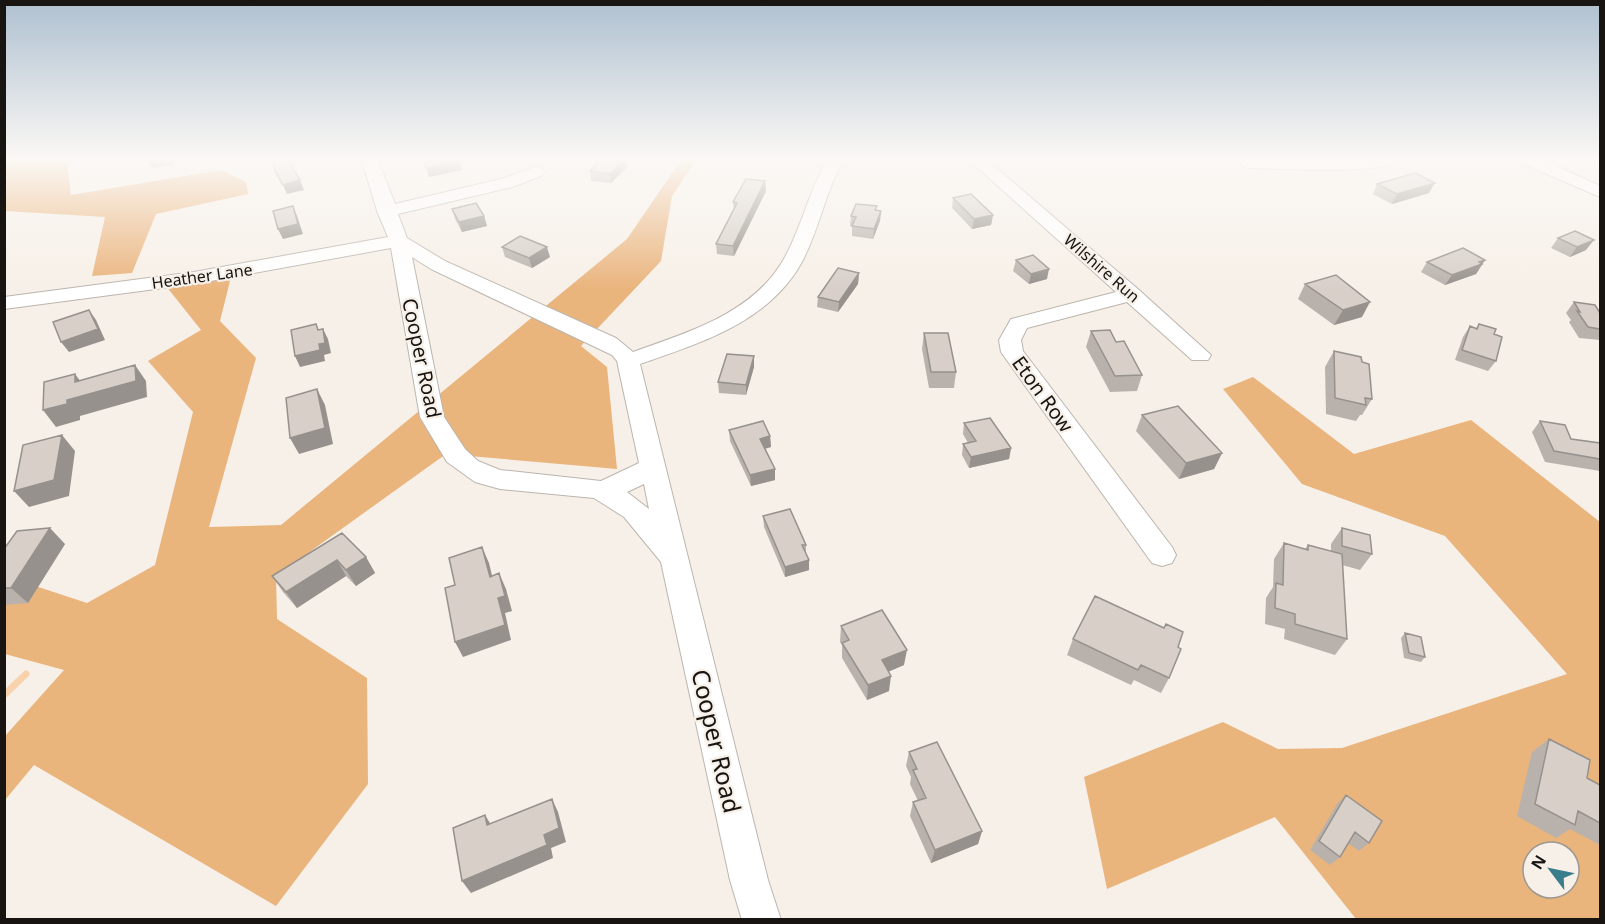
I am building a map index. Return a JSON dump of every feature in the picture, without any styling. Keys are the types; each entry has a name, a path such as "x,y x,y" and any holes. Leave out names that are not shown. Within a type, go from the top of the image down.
{"street":[{"name":"Cooper Road","path":"384,203 399,241 432,417 443,441 455,458 481,476 506,482 588,486 603,490 638,514 676,561"},
{"path":"386,211 420,203"},
{"path":"399,241 438,266 620,350 628,361 701,334 747,309 767,293 794,259 816,203"},
{"name":"Wilshire Run","path":"1026,203 1200,355"},
{"name":"Heather Lane","path":"4,303 194,278 399,241"},
{"name":"Cooper Road","path":"405,279 438,266"},
{"name":"Eton Row","path":"1132,294 1019,324 1010,340 1012,352 1162,555"},
{"name":"Cooper Road","path":"628,361 749,880 762,920"},
{"path":"603,490 624,483 654,466"}],"shaded area":[{"path":"5,203 206,203 156,214 132,273 92,276 105,217 5,211"},
{"path":"652,203 671,203 661,261 581,346 607,367 617,469 446,454 276,576 277,619 367,678 368,784 276,906 34,765 5,800 5,736 64,670 5,654 5,576 87,603 155,565 193,412 148,361 201,330 162,281 232,273 220,321 256,358 209,527 281,525 627,239"},
{"path":"1253,377 1354,454 1471,420 1600,522 1600,919 1356,919 1275,817 1107,889 1084,777 1223,722 1278,749 1342,748 1567,674 1445,536 1302,484 1223,389"}],"building":[{"path":"476,203 484,216 459,222 452,209"},
{"path":"737,203 754,203 733,246 716,244"},
{"path":"958,203 981,203 993,215 974,219"},
{"path":"856,204 877,206 875,210 881,211 874,229 852,226 856,217 851,216"},
{"path":"293,206 298,224 278,229 273,211"},
{"path":"1575,231 1594,240 1577,247 1558,238"},
{"path":"520,236 547,247 529,258 502,247"},
{"path":"1463,248 1485,260 1479,262 1482,264 1452,275 1427,262"},
{"path":"1033,255 1049,269 1031,274 1016,260"},
{"path":"838,268 859,273 839,302 818,297"},
{"path":"1336,275 1370,302 1343,310 1305,284"},
{"path":"1574,302 1595,305 1600,313 1600,329 1588,327"},
{"path":"89,310 98,329 61,342 53,322"},
{"path":"316,324 318,330 323,329 325,343 319,344 320,350 295,356 291,330"},
{"path":"1479,324 1496,329 1494,334 1502,337 1496,361 1462,350 1470,326 1477,329"},
{"path":"1110,330 1116,342 1124,341 1142,375 1115,376 1091,331"},
{"path":"924,333 948,333 956,372 931,372"},
{"path":"1334,351 1361,357 1362,362 1369,364 1372,399 1365,398 1366,405 1335,398"},
{"path":"727,354 754,356 746,385 718,382"},
{"path":"135,365 136,381 67,400 67,404 43,410 44,382 75,374 75,382"},
{"path":"317,389 325,428 290,438 286,398"},
{"path":"1178,406 1222,453 1186,463 1142,415"},
{"path":"990,418 1011,448 971,457 963,444 976,441 964,423"},
{"path":"763,421 770,436 760,439 775,469 750,475 729,430"},
{"path":"1540,421 1565,425 1571,439 1600,443 1600,459 1554,451"},
{"path":"62,435 54,480 14,491 23,445"},
{"path":"790,509 806,545 802,545 809,560 785,567 763,516"},
{"path":"50,528 11,588 4,588 4,549 17,531"},
{"path":"1342,528 1370,535 1372,554 1342,546"},
{"path":"342,533 366,557 346,570 337,560 286,592 272,576"},
{"path":"1284,543 1308,550 1308,545 1342,554 1347,639 1295,624 1295,614 1275,608 1276,583 1283,585"},
{"path":"482,547 490,577 499,573 505,596 498,598 505,625 455,642 445,588 455,585 449,558"},
{"path":"1095,596 1164,628 1166,624 1183,632 1178,647 1181,649 1169,678 1141,665 1138,670 1073,639"},
{"path":"882,610 907,650 882,660 891,676 868,685 842,643 849,640 841,626"},
{"path":"1405,633 1421,637 1425,657 1409,653"},
{"path":"1549,739 1590,760 1587,778 1600,785 1600,823 1578,811 1575,825 1535,804"},
{"path":"937,742 982,831 935,850 913,802 926,798 913,770 917,769 909,752"},
{"path":"1346,795 1382,821 1369,843 1355,832 1340,857 1319,841"},
{"path":"552,799 559,828 544,835 547,845 462,881 453,828 485,815 487,825"}],"waterway":[{"path":"4,695 26,674"}]}
